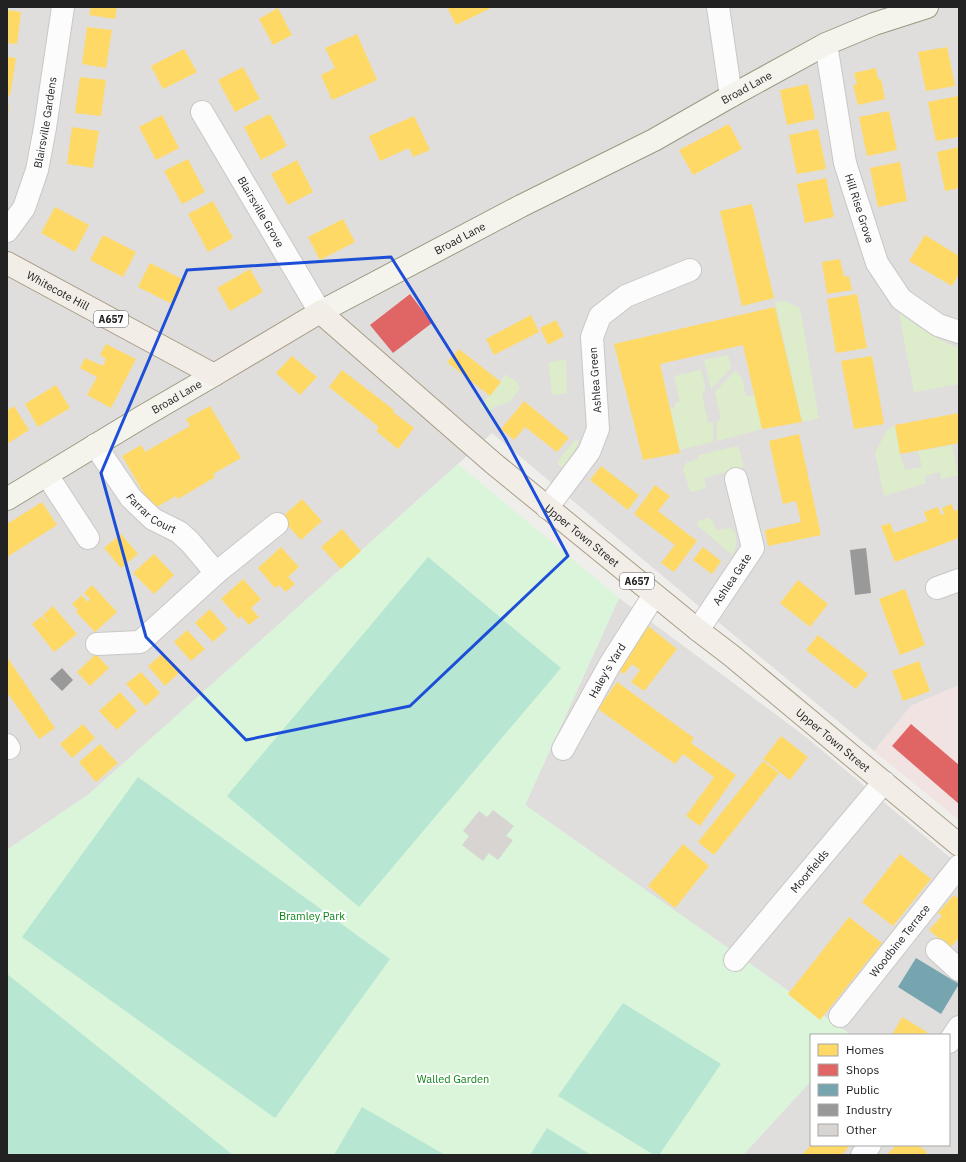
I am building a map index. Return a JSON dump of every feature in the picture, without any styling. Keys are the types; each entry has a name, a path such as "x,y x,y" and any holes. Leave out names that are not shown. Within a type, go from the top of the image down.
{"main road":[{"name":"Whitecote Hill","path":"7,263 214,375"},
{"name":"Broad Lane","path":"214,375 320,312"},
{"name":"Upper Town Street","path":"320,312 493,464 654,595 732,656 959,845"}],"street":[{"name":"Blairsville Gardens","path":"7,231 24,208 37,170 45,128 63,7"},
{"path":"718,7 731,96"},
{"name":"Broad Lane","path":"320,312 521,206 654,140 826,44 874,24 927,7"},
{"name":"Hill Rise Grove","path":"826,44 845,163 877,263 901,299 938,325 959,332"},
{"name":"Blairsville Grove","path":"202,112 320,312"},
{"name":"Ashlea Green","path":"547,508 589,452 598,429 592,337 600,316 626,296 690,270"},
{"name":"Broad Lane","path":"7,499 214,375"},
{"name":"Farrar Court","path":"95,445 131,498 153,519 179,532 190,542 216,573"},
{"path":"47,475 88,538"},
{"name":"Ashlea Gate","path":"698,630 753,548 736,479"},
{"path":"97,644 140,642 216,573 277,524"},
{"path":"937,588 959,580"},
{"name":"Haley's Yard","path":"563,749 609,666 654,595"},
{"name":"Moorfields","path":"735,960 884,782"},
{"name":"Woodbine Terrace","path":"840,1016 959,866"},
{"path":"937,950 959,970"},
{"path":"950,1040 959,1026"},
{"path":"862,1155 869,1146"}],"highlighted area":[{"path":"391,257 505,438 568,556 410,706 246,740 146,637 101,473 187,270"}],"shaded area":[{"path":"7,7 959,7 959,685 911,706 874,751 492,433 89,794 7,850"},
{"path":"619,598 806,737 959,865 959,1155 743,1155 810,1082 810,1146 950,1146 950,1034 850,1034 525,805"},
{"path":"959,685 959,820 874,751 911,706"}],"green space":[{"path":"785,301 800,308 819,418 802,422 775,302"},
{"path":"899,313 928,333 959,348 959,384 914,392"},
{"path":"728,355 731,368 711,389 704,360"},
{"path":"566,360 567,393 552,395 548,363"},
{"path":"701,370 705,385 705,392 702,394 708,423 713,422 713,442 679,450 670,409 675,407 675,403 680,401 674,376"},
{"path":"735,371 742,378 746,396 755,395 762,429 717,441 717,421 721,419 715,392"},
{"path":"505,374 517,382 520,387 508,403 494,407 490,411 485,410 480,406 501,382"},
{"path":"895,425 900,454 905,470 922,467 918,451 952,445 958,475 941,479 940,472 924,476 926,483 884,496 875,453 887,430"},
{"path":"578,440 578,444 564,468 560,466 558,464 559,460 574,441"},
{"path":"738,446 744,467 704,478 706,488 693,492 690,491 683,469 687,462 699,459 699,455"},
{"name":"Bramley Park","path":"458,464 619,598 525,805 850,1034 810,1034 810,1082 743,1155 7,1155 7,850 89,794"},
{"path":"708,518 713,521 716,530 731,528 736,534 736,545 733,555 698,526 697,521"},
{"path":"428,557 561,668 359,907 227,796"},
{"path":"138,777 390,959 275,1118 22,937"},
{"path":"7,974 233,1155 7,1155"},
{"path":"623,1003 721,1064 659,1155 654,1155 558,1096"},
{"path":"362,1107 445,1155 334,1155"},
{"path":"547,1128 591,1155 530,1155"}],"building: Homes":[{"path":"91,7 117,7 115,19 89,15"},
{"path":"447,7 493,7 456,25"},
{"path":"278,8 292,35 273,45 259,19"},
{"path":"7,10 21,12 17,44 7,43"},
{"path":"87,27 112,30 106,68 82,64"},
{"path":"357,34 377,80 332,100 321,75 335,68 325,48"},
{"path":"947,47 955,86 926,91 918,52"},
{"path":"184,49 197,72 163,89 151,66"},
{"path":"7,57 16,58 10,96 7,95"},
{"path":"243,67 260,99 235,112 218,80"},
{"path":"876,68 878,79 881,79 885,99 858,105 853,85 857,84 854,73"},
{"path":"80,77 106,80 101,116 75,113"},
{"path":"808,84 815,119 787,125 780,90"},
{"path":"958,96 959,137 936,141 928,102"},
{"path":"7,105 9,105 8,115 7,115"},
{"path":"889,111 897,150 867,156 859,117"},
{"path":"270,114 287,146 261,160 244,127"},
{"path":"162,115 179,148 156,160 139,127"},
{"path":"414,116 430,150 413,157 409,148 380,161 369,136"},
{"path":"729,124 742,149 693,175 679,150"},
{"path":"72,127 99,131 93,168 67,164"},
{"path":"818,129 826,169 797,174 789,135"},
{"path":"959,147 959,188 945,191 937,152"},
{"path":"188,159 205,192 182,204 164,171"},
{"path":"297,160 313,192 288,205 271,174"},
{"path":"900,162 907,201 878,207 870,168"},
{"path":"826,178 834,217 805,223 797,184"},
{"path":"213,201 233,238 208,252 188,214"},
{"path":"752,204 774,298 742,306 720,211"},
{"path":"55,207 89,225 75,252 41,233"},
{"path":"343,219 355,242 320,260 308,237"},
{"path":"103,235 136,252 123,277 90,260"},
{"path":"925,235 959,256 959,274 952,286 909,261"},
{"path":"840,259 844,277 849,276 852,290 827,294 822,262"},
{"path":"150,263 184,280 172,304 138,287"},
{"path":"250,269 263,292 230,311 217,288"},
{"path":"857,294 867,348 836,353 827,299"},
{"path":"775,307 802,422 762,429 743,345 660,364 680,453 643,460 614,344"},
{"path":"531,315 539,332 494,355 486,339"},
{"path":"556,320 564,336 548,345 540,328"},
{"path":"106,344 136,359 111,408 87,395 97,377 80,368 85,358 103,366 106,359 100,355"},
{"path":"459,349 501,382 490,396 447,362"},
{"path":"292,356 317,377 300,395 276,373"},
{"path":"872,356 884,424 854,429 841,361"},
{"path":"342,370 394,410 393,412 414,428 398,449 376,431 379,427 329,387"},
{"path":"56,385 70,408 38,427 25,404"},
{"path":"524,401 569,438 557,452 525,427 514,440 501,429"},
{"path":"14,406 29,430 7,444 7,411"},
{"path":"210,406 241,458 213,474 215,477 178,499 176,496 153,509 122,456 141,445 145,452 190,426 186,419"},
{"path":"959,413 959,443 900,454 895,425"},
{"path":"799,434 821,535 768,546 765,530 801,522 796,501 783,504 769,441"},
{"path":"601,466 639,495 628,510 590,480"},
{"path":"655,485 670,496 658,511 697,541 674,572 661,563 675,545 634,514"},
{"path":"302,499 322,521 301,540 281,518"},
{"path":"42,502 57,525 7,557 7,524"},
{"path":"952,504 954,511 959,509 959,538 895,562 881,526 890,523 894,533 927,521 924,512 938,507 941,515 944,514 942,508"},
{"path":"342,529 361,551 341,569 321,547"},
{"path":"121,534 138,554 121,568 104,548"},
{"path":"281,547 299,567 288,577 295,584 286,592 279,585 275,588 258,568"},
{"path":"703,547 721,561 712,574 693,560"},
{"path":"154,554 174,575 154,594 133,573"},
{"path":"243,579 261,599 251,608 259,617 249,625 241,616 239,619 221,599"},
{"path":"798,580 828,604 810,627 780,603"},
{"path":"92,585 117,612 95,632 76,612 78,610 72,604 82,595 87,602 90,599 84,593"},
{"path":"905,589 925,645 900,655 879,599"},
{"path":"53,606 77,634 54,652 32,624 42,616 48,622 43,615"},
{"path":"210,609 227,629 213,642 195,623"},
{"path":"648,626 677,649 644,691 631,682 640,670 632,664 624,674 612,665 625,655"},
{"path":"187,630 205,649 191,661 174,642"},
{"path":"818,635 868,674 856,689 806,650"},
{"path":"96,654 109,668 90,686 77,672"},
{"path":"162,654 179,673 165,686 148,666"},
{"path":"7,657 55,728 39,739 7,692"},
{"path":"919,661 930,691 903,701 892,671"},
{"path":"141,672 160,693 146,706 126,684"},
{"path":"617,682 694,738 691,743 736,775 700,826 686,816 714,777 683,754 675,764 598,709"},
{"path":"120,692 137,711 117,730 99,711"},
{"path":"83,724 95,738 72,758 60,744"},
{"path":"781,736 808,757 790,780 763,759"},
{"path":"100,744 118,763 96,782 79,762"},
{"path":"763,761 779,773 714,855 698,842"},
{"path":"683,844 709,866 675,908 648,886"},
{"path":"900,854 931,879 893,926 862,902"},
{"path":"954,895 959,899 959,938 950,948 929,930 942,916 938,913"},
{"path":"849,917 882,943 820,1020 788,994"},
{"path":"902,1017 927,1032 926,1034 893,1034"},
{"path":"810,1146 849,1146 842,1155 802,1155"},
{"path":"895,1146 919,1146 927,1152 925,1155 887,1155"}],"building: Shops":[{"path":"410,294 432,323 393,353 370,325"},
{"path":"911,724 959,765 959,804 892,746"}],"building: Public":[{"path":"916,958 959,984 941,1014 898,987"}],"building: Industry":[{"path":"866,548 871,593 855,595 850,550"},
{"path":"62,668 73,680 62,691 50,679"}],"building: Other":[{"path":"493,810 514,826 506,836 513,840 498,860 489,853 483,861 462,845 469,836 463,831 479,811 487,817"}],"park label":[{"name":"Walled Garden","path":"453,1079"}]}
